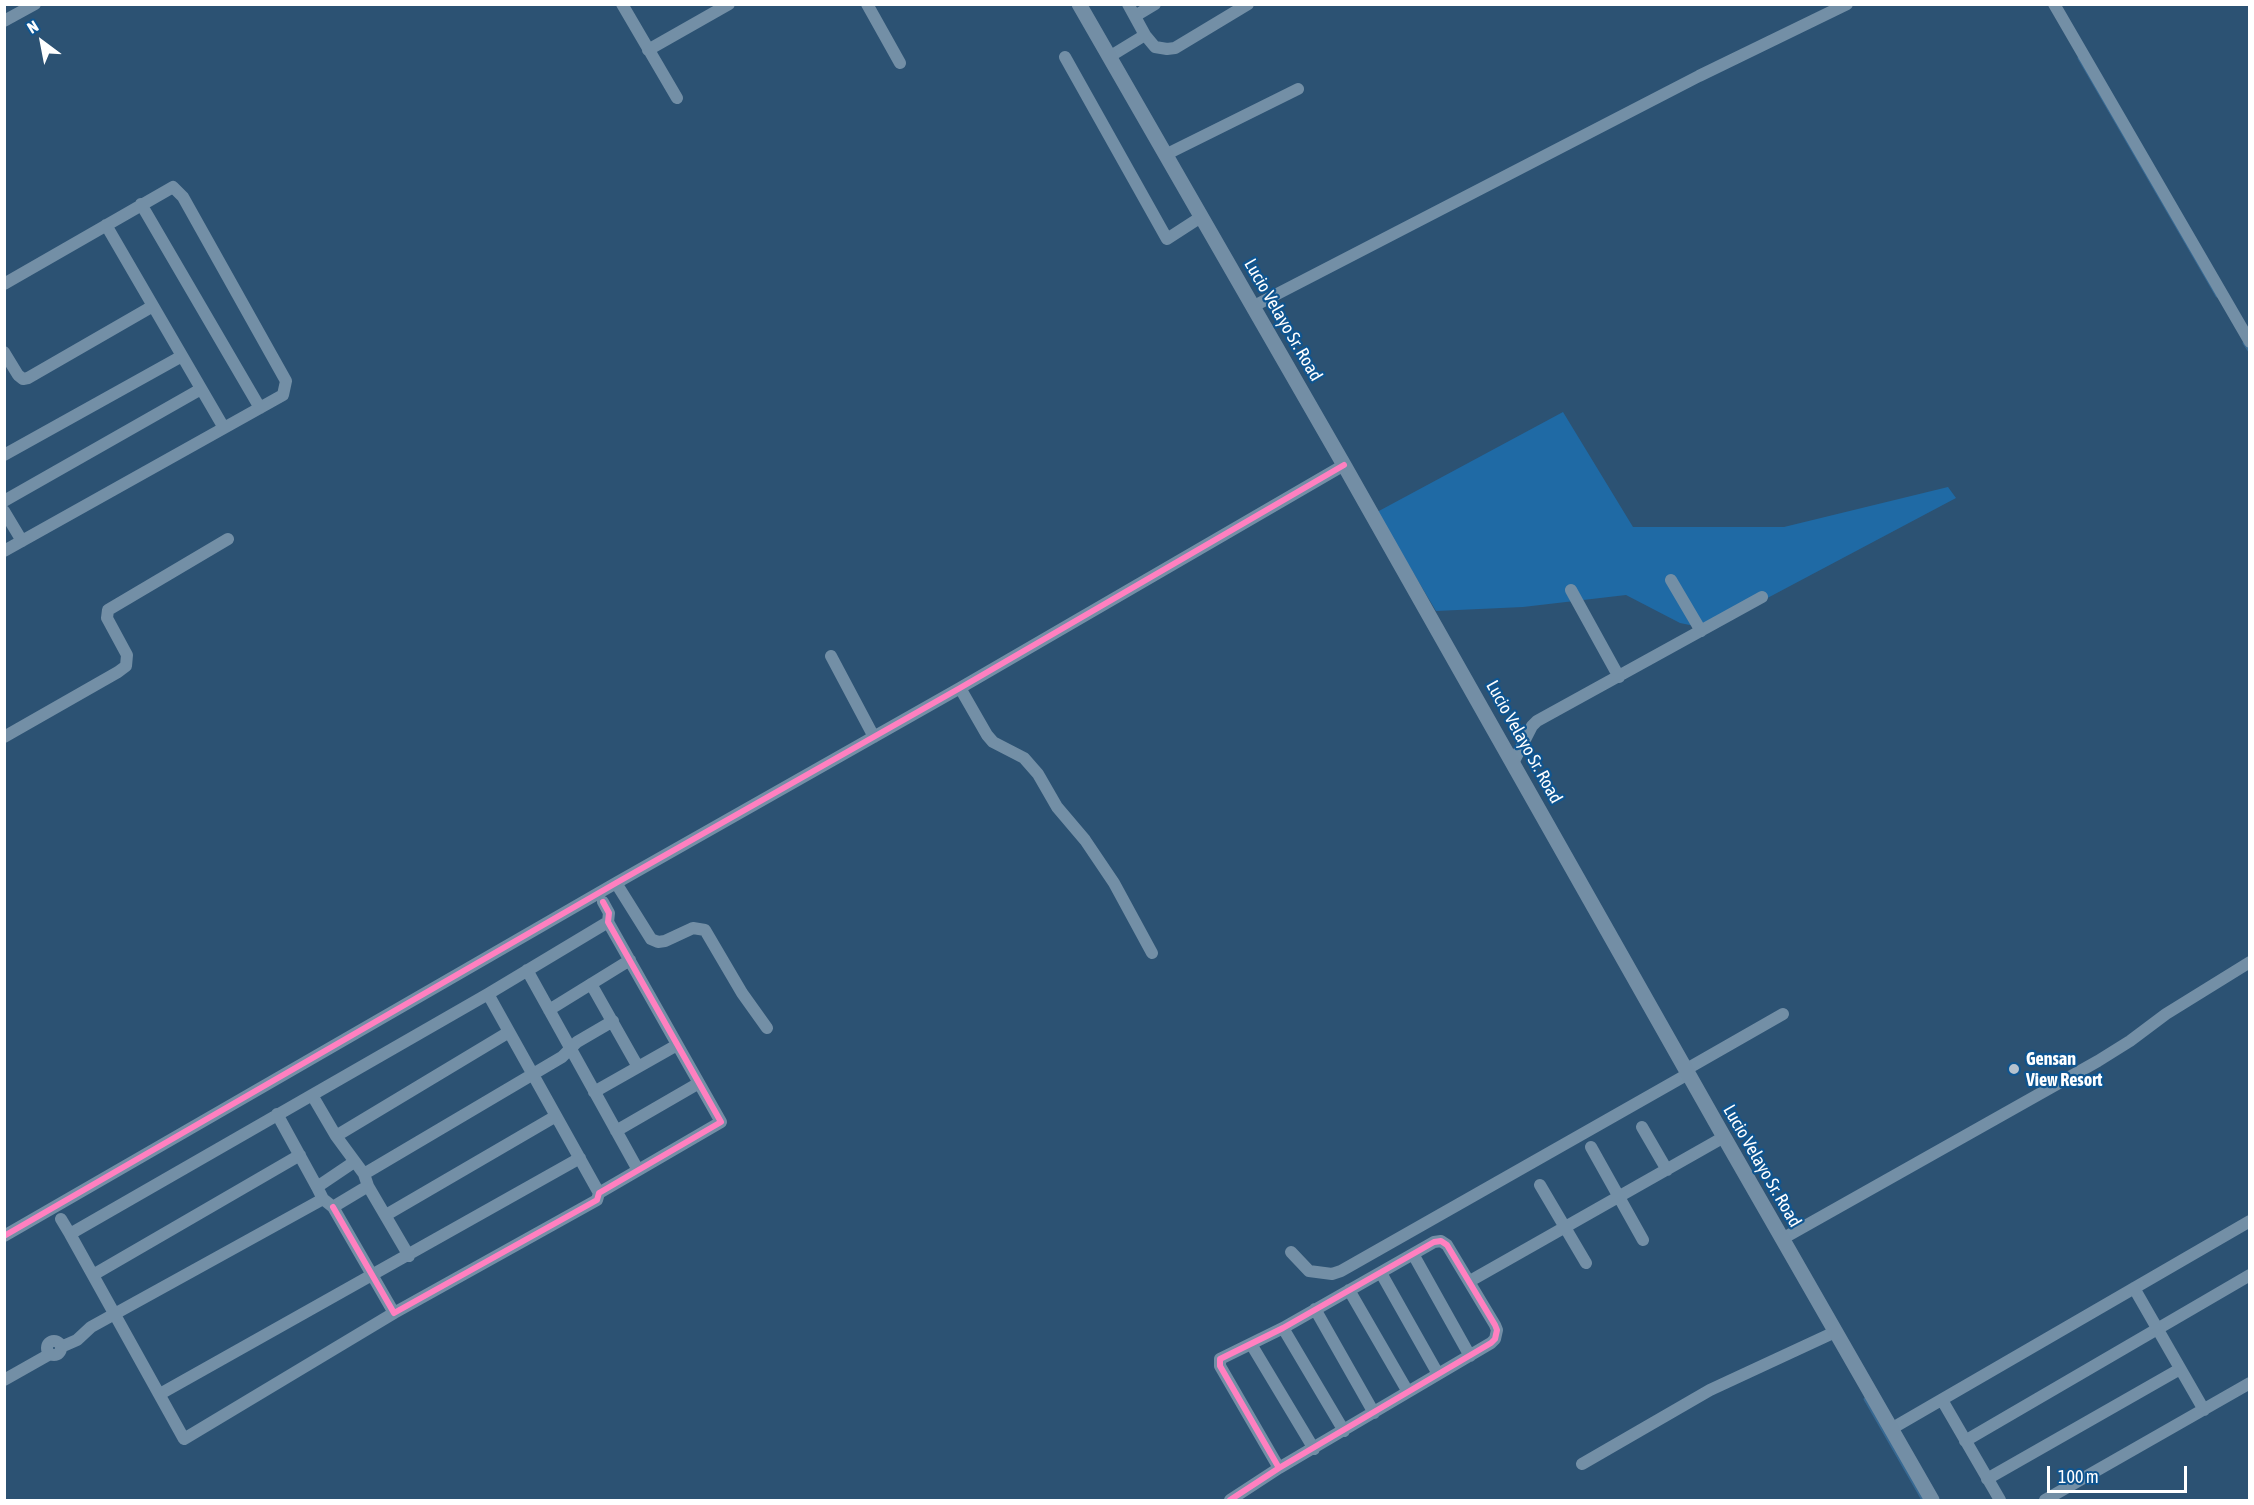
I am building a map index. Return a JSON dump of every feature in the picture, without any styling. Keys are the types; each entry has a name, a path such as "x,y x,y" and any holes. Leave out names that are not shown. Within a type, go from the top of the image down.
{"main road":[{"name":"Lucio Velayo Sr. Road","path":"1079,4 1513,763 1721,1139 1782,1239 1932,1500"}],"street":[{"path":"4,21 34,4"},
{"path":"622,4 677,98"},
{"path":"648,50 708,9 729,4"},
{"path":"867,4 900,63"},
{"path":"1128,4 1145,35 1155,47 1167,49 1175,48 1248,4"},
{"path":"1135,16 1155,4"},
{"path":"1252,307 1700,76 1847,4"},
{"path":"2054,4 2250,342"},
{"path":"1109,57 1145,35"},
{"path":"1065,57 1167,239 1201,217"},
{"path":"1165,155 1298,89"},
{"path":"4,284 173,187 183,197 286,381 283,395 4,550"},
{"path":"141,204 260,408"},
{"path":"105,225 224,428"},
{"path":"4,352 18,375 23,379 28,378 153,306"},
{"path":"4,455 182,356"},
{"path":"4,501 201,389"},
{"path":"4,1236 1344,465"},
{"path":"4,511 22,541"},
{"path":"4,737 126,666 127,655 107,618 108,610 228,539"},
{"path":"1671,580 1701,631"},
{"path":"1570,590 1619,677"},
{"path":"1513,763 1532,726 1537,722 1762,597"},
{"path":"831,656 873,737"},
{"path":"960,688 993,742 1024,758 1038,774 1056,807 1085,840 1114,883 1152,953"},
{"path":"616,883 651,939 658,942 665,941 693,928 705,930 742,993 767,1028"},
{"path":"61,1219 184,1439 394,1313 597,1200 599,1193 721,1122 608,922 609,913 603,902"},
{"path":"70,1234 488,994 608,922"},
{"path":"549,1010 630,960"},
{"path":"1782,1239 2098,1061 2166,1014 2250,962"},
{"path":"527,970 638,1170"},
{"path":"591,984 638,1067"},
{"path":"488,994 599,1193"},
{"path":"1291,1252 1309,1271 1332,1274 1341,1271 1685,1074 1783,1014"},
{"path":"4,1380 54,1348 72,1332 91,1328 324,1198 366,1180 533,1074 578,1042 613,1022"},
{"path":"336,1136 509,1032"},
{"path":"594,1092 677,1045"},
{"path":"616,1131 699,1083"},
{"path":"312,1095 366,1180 409,1256"},
{"path":"278,1114 324,1198 394,1313"},
{"path":"386,1215 556,1116"},
{"path":"1642,1127 1667,1170"},
{"path":"1470,1281 1721,1139"},
{"path":"1591,1147 1643,1240"},
{"path":"93,1275 300,1155"},
{"path":"160,1394 580,1158"},
{"path":"324,1198 354,1162"},
{"path":"1540,1185 1586,1263"},
{"path":"1891,1430 2250,1221"},
{"path":"1230,1500 1495,1339 1497,1330 1447,1245 1441,1241 1434,1242 1283,1328 1222,1357 1220,1366 1280,1468"},
{"path":"1413,1254 1470,1356"},
{"path":"1381,1273 1438,1374"},
{"path":"1965,1441 2249,1276"},
{"path":"2134,1288 2204,1410"},
{"path":"1349,1290 1408,1392"},
{"path":"1315,1309 1374,1413"},
{"path":"1283,1328 1344,1431"},
{"path":"1582,1464 1710,1390 1835,1332"},
{"path":"1251,1344 1314,1449"},
{"path":"4,1372 54,1348"},
{"path":"1988,1479 2180,1369"},
{"path":"2045,1500 2250,1383"},
{"path":"1941,1400 2000,1500"}],"shaded area":[{"path":"1563,412 1633,527 1784,527 1948,487 1956,498 1709,629 1680,623 1626,595 1523,607 1436,611 1377,512"}],"waterway":[{"path":"2079,58 2217,296"},
{"path":"2244,343 2250,352"},
{"path":"1865,1399 1923,1500"}],"cycle path":[{"path":"4,1236 1344,465"},
{"path":"333,1207 394,1313 597,1200 599,1193 721,1122 608,922 609,913 603,902"},
{"path":"1230,1500 1279,1468 1495,1339 1497,1330 1495,1325 1447,1245 1441,1241 1434,1242 1283,1328 1220,1359 1220,1366 1279,1468"}],"place":[{"name":"Gensan View Resort","path":"2014,1069"}]}
